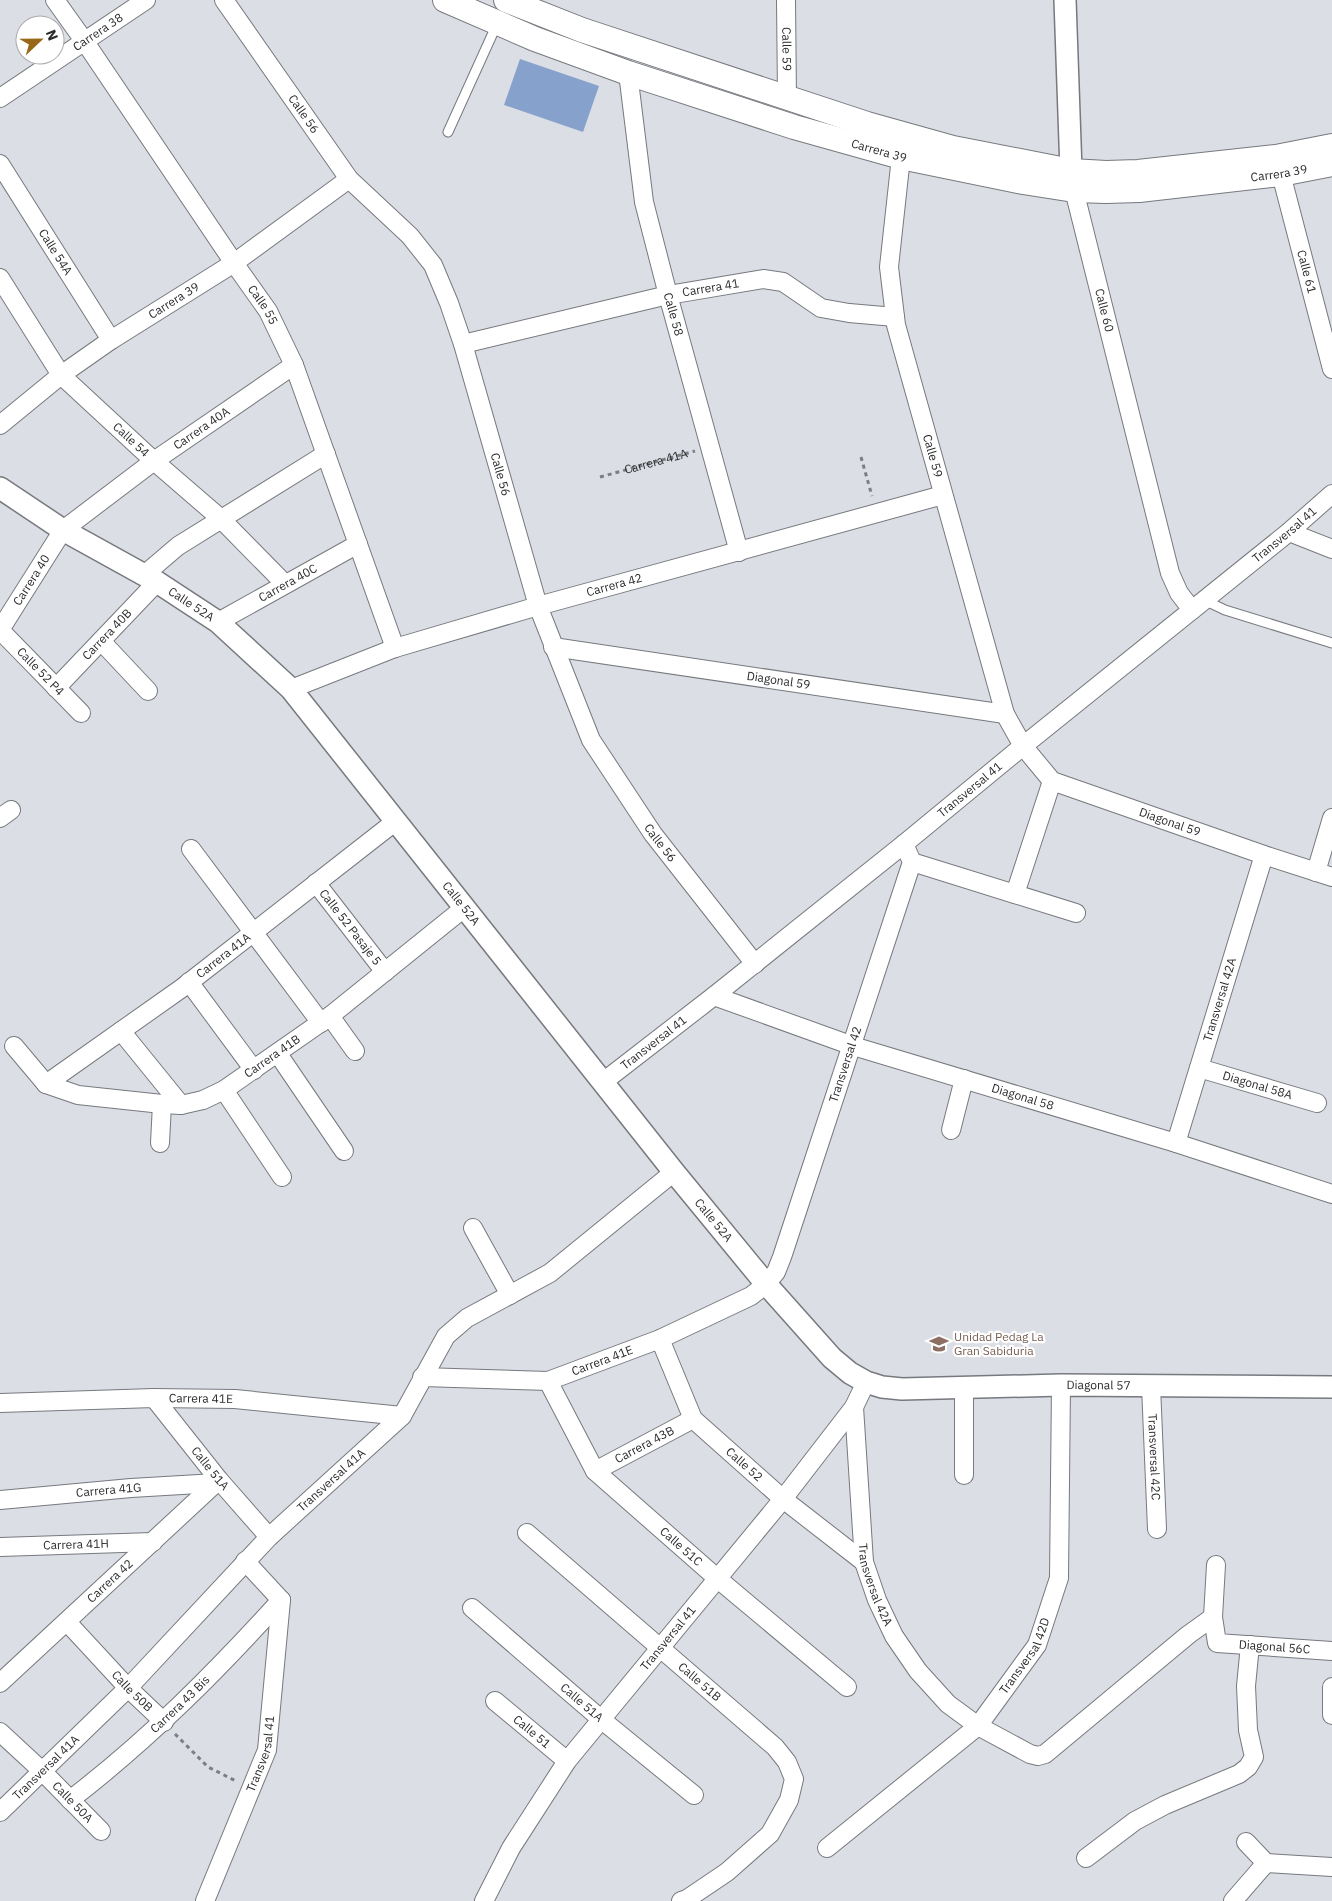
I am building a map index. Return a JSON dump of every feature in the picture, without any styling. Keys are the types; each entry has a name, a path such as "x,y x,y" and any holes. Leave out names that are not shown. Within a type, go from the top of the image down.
{"main road":[{"name":"Carrera 39","path":"445,0 535,39 628,73 794,127 901,157 1023,182 1072,180 1106,173 1138,172 1276,157 1332,146"},
{"name":"Carrera 39","path":"506,0 582,30 867,124 1072,180 1106,192 1281,174 1332,164"}],"street":[{"name":"Calle 55","path":"55,0 86,42 268,311 294,365 395,648"},
{"name":"Carrera 38","path":"0,98 146,0"},
{"name":"Calle 56","path":"224,0 349,179 410,236 433,265 463,344 538,606 552,647 591,740 653,834 755,964"},
{"name":"Calle 59","path":"786,0 788,97"},
{"name":"Calle 60","path":"1065,0 1072,180 1170,573 1179,593 1198,605"},
{"name":"Calle 58","path":"628,73 644,202 739,552"},
{"name":"Calle 59","path":"901,157 889,267 895,317 1005,714 1023,746"},
{"name":"Calle 54A","path":"0,164 111,340"},
{"name":"Calle 61","path":"1281,174 1332,369"},
{"name":"Carrera 39","path":"0,425 61,375 111,340 234,263 349,179"},
{"name":"Calle 54","path":"0,278 61,375 154,461 220,518 285,584"},
{"name":"Carrera 41","path":"463,344 668,295 763,280 783,282 821,308 849,313 895,317"},
{"name":"Carrera 40A","path":"63,530 154,461 294,365"},
{"path":"220,518 326,454"},
{"name":"Calle 52A","path":"0,488 63,530 150,578 218,622 291,689 674,1172 766,1284 832,1358 850,1373 866,1382"},
{"name":"Transversal 41","path":"603,1082 755,964 904,844 1289,532 1332,494"},
{"name":"Carrera 42","path":"291,689 395,648 538,606 943,495"},
{"name":"Carrera 40B","path":"56,688 101,641 150,578 178,546 220,518"},
{"name":"Carrera 40","path":"0,630 63,530"},
{"path":"1289,532 1332,550"},
{"name":"Carrera 40C","path":"218,622 358,544"},
{"name":"Calle 52 P4","path":"0,630 81,713"},
{"path":"101,641 148,691"},
{"name":"Diagonal 59","path":"552,647 1005,714"},
{"path":"1015,894 1052,780 1023,746"},
{"name":"Diagonal 59","path":"1052,780 1264,855 1324,874"},
{"path":"1324,874 1332,818"},
{"name":"Carrera 41A","path":"46,1084 189,982 396,821"},
{"path":"904,844 912,862 1076,913"},
{"path":"191,849 253,932 354,1051"},
{"name":"Transversal 42A","path":"1176,1143 1264,855"},
{"name":"Transversal 42","path":"766,1284 776,1272 782,1257 912,862"},
{"name":"Calle 52 Pasaje 5","path":"316,883 385,972"},
{"name":"Carrera 41B","path":"46,1084 78,1095 162,1104 181,1105 203,1100 224,1090 326,1020 464,908"},
{"path":"189,982 254,1070"},
{"name":"Diagonal 58","path":"714,996 853,1046 1176,1143 1332,1194"},
{"path":"121,1030 181,1105"},
{"path":"14,1046 46,1084"},
{"path":"278,1054 344,1150"},
{"name":"Diagonal 58A","path":"1199,1068 1317,1103"},
{"path":"951,1130 964,1079"},
{"path":"224,1090 282,1177"},
{"path":"160,1143 162,1104"},
{"name":"Transversal 41A","path":"0,1812 41,1770 128,1688 269,1537 402,1416 446,1336 467,1318 550,1273 674,1172"},
{"path":"473,1228 510,1295"},
{"name":"Carrera 41E","path":"422,1377 548,1381 660,1339 751,1296 766,1284"},
{"name":"Calle 52","path":"660,1339 694,1419 783,1499 864,1562"},
{"name":"Calle 51C","path":"548,1381 595,1471 718,1579 847,1687"},
{"name":"Transversal 41","path":"484,1901 511,1848 567,1761 783,1499 854,1407 866,1382"},
{"name":"Diagonal 57","path":"866,1382 882,1387 902,1389 1061,1385 1332,1387"},
{"name":"Transversal 42D","path":"826,1848 978,1726 1036,1645 1059,1578 1061,1385"},
{"name":"Transversal 42C","path":"1151,1386 1157,1529"},
{"path":"964,1387 964,1475"},
{"name":"Carrera 41E","path":"0,1403 154,1398 235,1399 402,1416"},
{"name":"Calle 51A","path":"154,1398 218,1481 269,1537"},
{"name":"Transversal 42A","path":"854,1407 864,1562 877,1600 894,1636 918,1671 948,1704 978,1726 1030,1754 1038,1756 1045,1754 1188,1635 1213,1617"},
{"name":"Carrera 43B","path":"595,1471 694,1419"},
{"name":"Carrera 42","path":"0,1683 218,1481"},
{"name":"Carrera 41G","path":"0,1500 218,1481"},
{"name":"Calle 51B","path":"527,1533 775,1747 787,1762 794,1779 789,1800 770,1834 727,1872 687,1899 681,1901"},
{"name":"Carrera 41H","path":"0,1547 153,1542"},
{"path":"245,1561 281,1600"},
{"path":"1213,1617 1216,1565"},
{"name":"Transversal 41","path":"205,1901 266,1750 281,1600"},
{"name":"Carrera 43 Bis","path":"70,1800 112,1768 164,1722 281,1600"},
{"name":"Calle 51A","path":"472,1608 602,1720 694,1795"},
{"name":"Diagonal 56C","path":"1213,1617 1217,1643 1332,1651"},
{"name":"Calle 50B","path":"67,1622 128,1688 164,1722"},
{"path":"1086,1858 1135,1821 1165,1805 1239,1774 1248,1766 1254,1757 1248,1730 1246,1686 1250,1645"},
{"path":"1332,1687 1332,1715"},
{"name":"Calle 51","path":"495,1701 567,1761"},
{"name":"Calle 50A","path":"0,1732 41,1770 101,1832"},
{"path":"1246,1842 1266,1863 1332,1868"},
{"path":"1233,1901 1266,1863"}],"lane":[{"path":"448,132 497,23"},
{"path":"1198,605 1224,610 1332,643"}],"path":[{"name":"Carrera 41A","path":"600,477 710,446"},
{"path":"861,457 877,514"},
{"name":"Calle 50B","path":"164,1722 208,1767 251,1788"}],"building":[{"path":"520,59 599,86 583,132 504,105"}],"place":[{"name":"Unidad Pedag La Gran Sabiduria","path":"939,1344"}]}
